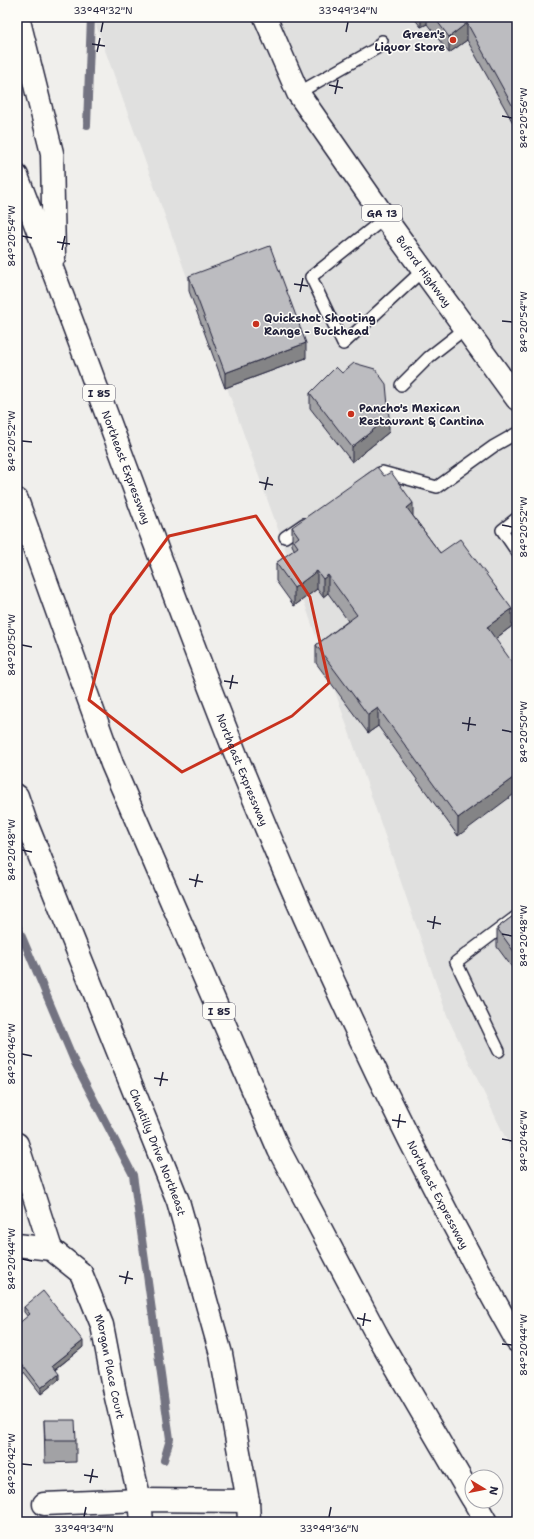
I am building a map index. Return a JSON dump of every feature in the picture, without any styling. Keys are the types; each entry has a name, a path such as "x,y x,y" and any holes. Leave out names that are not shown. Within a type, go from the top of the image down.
{"main road":[{"path":"18,17 52,152 54,272"},
{"name":"Buford Highway","path":"265,17 298,93 385,218 517,399"},
{"name":"Northeast Expressway","path":"17,176 143,513 234,748 300,908 384,1088 475,1267 517,1341"},
{"name":"I 85","path":"17,500 112,764 279,1150 378,1337 464,1484"},
{"name":"Chantilly Drive Northeast","path":"17,796 28,827 178,1201 220,1354 248,1501 249,1522"},
{"path":"17,1144 51,1249 17,1245"},
{"name":"Morgan Place Court","path":"51,1249 81,1273 102,1325 115,1392 140,1500 142,1522"},
{"path":"44,1504 140,1500 248,1501"},
{"path":"479,1509 486,1522"}],"lane":[{"path":"298,93 378,48 382,41"},
{"path":"385,218 311,277 343,344 423,270"},
{"path":"401,385 429,357 466,328"},
{"path":"363,485 382,472 436,487 494,446 517,434"},
{"path":"517,518 502,530 517,552"},
{"path":"285,537 311,520"},
{"path":"499,1051 456,962 517,916"}],"highlighted area":[{"path":"256,516 310,597 329,683 292,716 182,772 89,700 111,615 169,536"}],"shaded area":[{"path":"93,17 517,17 517,1162 448,1018 300,590"}],"building":[{"path":"434,17 517,17 517,114 467,23 449,37"},
{"path":"270,246 306,343 225,373 189,276"},
{"path":"354,363 375,369 386,384 389,417 352,447 310,393 336,367 342,373"},
{"path":"377,467 384,476 391,472 413,503 407,508 440,553 460,539 512,609 487,627 517,669 517,775 458,818 378,708 368,715 316,645 357,615 328,575 323,579 317,571 294,588 276,563 298,547 294,541 299,537 292,527"},
{"path":"517,913 517,956 497,928"},
{"path":"43,1291 83,1341 53,1365 59,1373 41,1388 17,1357 17,1325 30,1314 24,1307"},
{"path":"44,1420 75,1420 76,1440 45,1440"}],"waterway":[{"path":"87,125 91,17"},
{"path":"17,925 75,1063 133,1175 170,1439 164,1460"}],"place":[{"name":"Green's Liquor Store","path":"453,40"},
{"name":"Quickshot Shooting Range - Buckhead","path":"256,324"},
{"name":"Pancho's Mexican Restaurant & Cantina","path":"351,414"}]}
